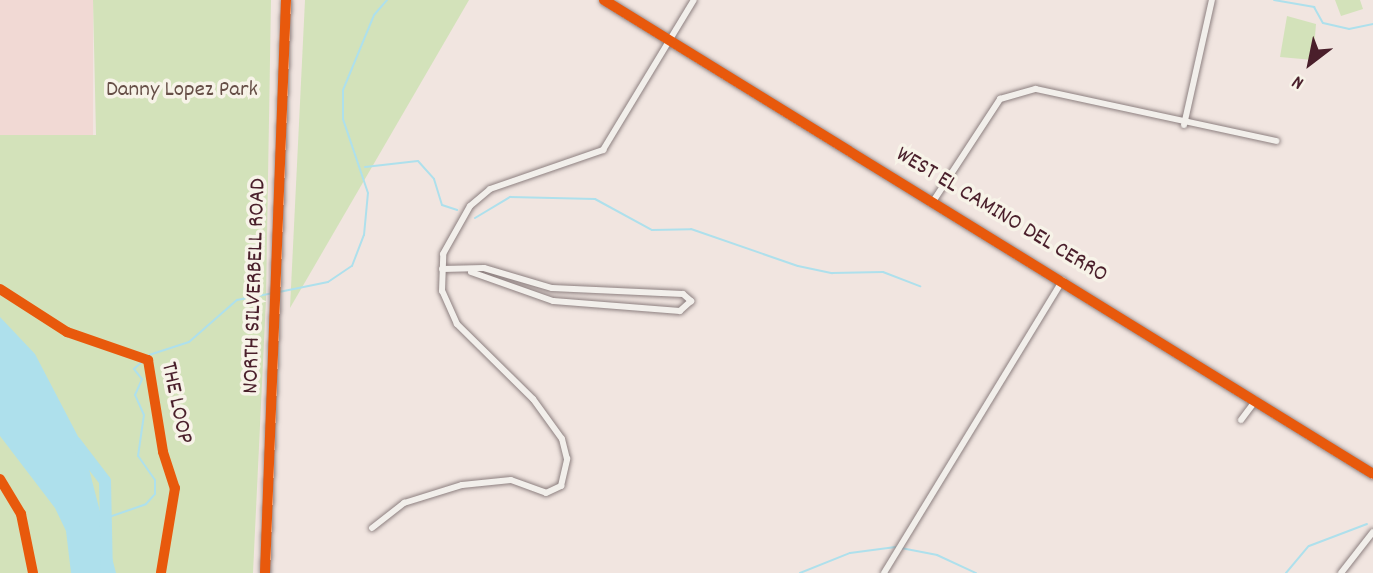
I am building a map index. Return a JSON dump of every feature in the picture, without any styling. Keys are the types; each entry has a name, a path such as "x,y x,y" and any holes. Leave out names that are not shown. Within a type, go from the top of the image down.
{"street":[{"name":"NORTH SILVERBELL ROAD","path":"265,573 286,0"},
{"name":"WEST EL CAMINO DEL CERRO","path":"604,0 1064,278 1373,474"},
{"path":"551,493 561,486 567,451 533,399 457,324 442,291 442,269 455,230 490,189 603,150 694,0"},
{"path":"1184,125 1212,0"},
{"path":"934,200 992,108 1018,93 1047,89 1184,125 1276,141"},
{"path":"442,269 471,272 493,270 552,288 683,294 691,302 680,311 553,301 471,272"},
{"path":"884,573 1064,278"},
{"path":"1241,420 1256,400"},
{"path":"372,528 404,503 462,485 500,478 551,493"},
{"path":"551,493 551,502"},
{"path":"1341,573 1373,532"}],"shaded area":[{"path":"0,0 93,0 93,135 0,135"}],"green space":[{"name":"Danny Lopez Park","path":"93,0 271,0 266,299 253,573 0,573 0,135 96,135"},
{"path":"305,0 469,0 290,308"},
{"path":"1335,0 1360,0 1363,9 1341,16"},
{"path":"1287,16 1316,24 1313,60 1280,57"}],"water":[{"path":"0,317 35,354 83,446 116,573 71,573 66,531 55,508 0,436"}],"waterway":[{"path":"279,292 328,282 352,266 364,235 368,193 343,119 343,90 374,15 387,0"},
{"path":"1274,0 1314,7 1323,23 1349,29 1373,24"},
{"path":"365,167 418,161 434,179 442,205 457,210"},
{"path":"475,218 510,197 595,199 652,230 691,229 798,266 832,273 883,272 920,286"},
{"path":"149,355 189,342 237,300 273,293"},
{"path":"109,517 146,504 155,494 155,480 138,456 144,415 135,395 142,379 134,369 144,360"},
{"path":"75,442 105,481 107,573"},
{"path":"1286,573 1309,546 1367,524"},
{"path":"800,573 850,553 896,547"},
{"path":"901,548 937,555 976,573"}],"cycle path":[{"path":"265,573 286,0"},
{"path":"604,0 1373,474"},
{"name":"THE LOOP","path":"0,289 67,332 148,360 163,452 175,488 161,573"},
{"path":"0,479 21,514 33,573"}]}
